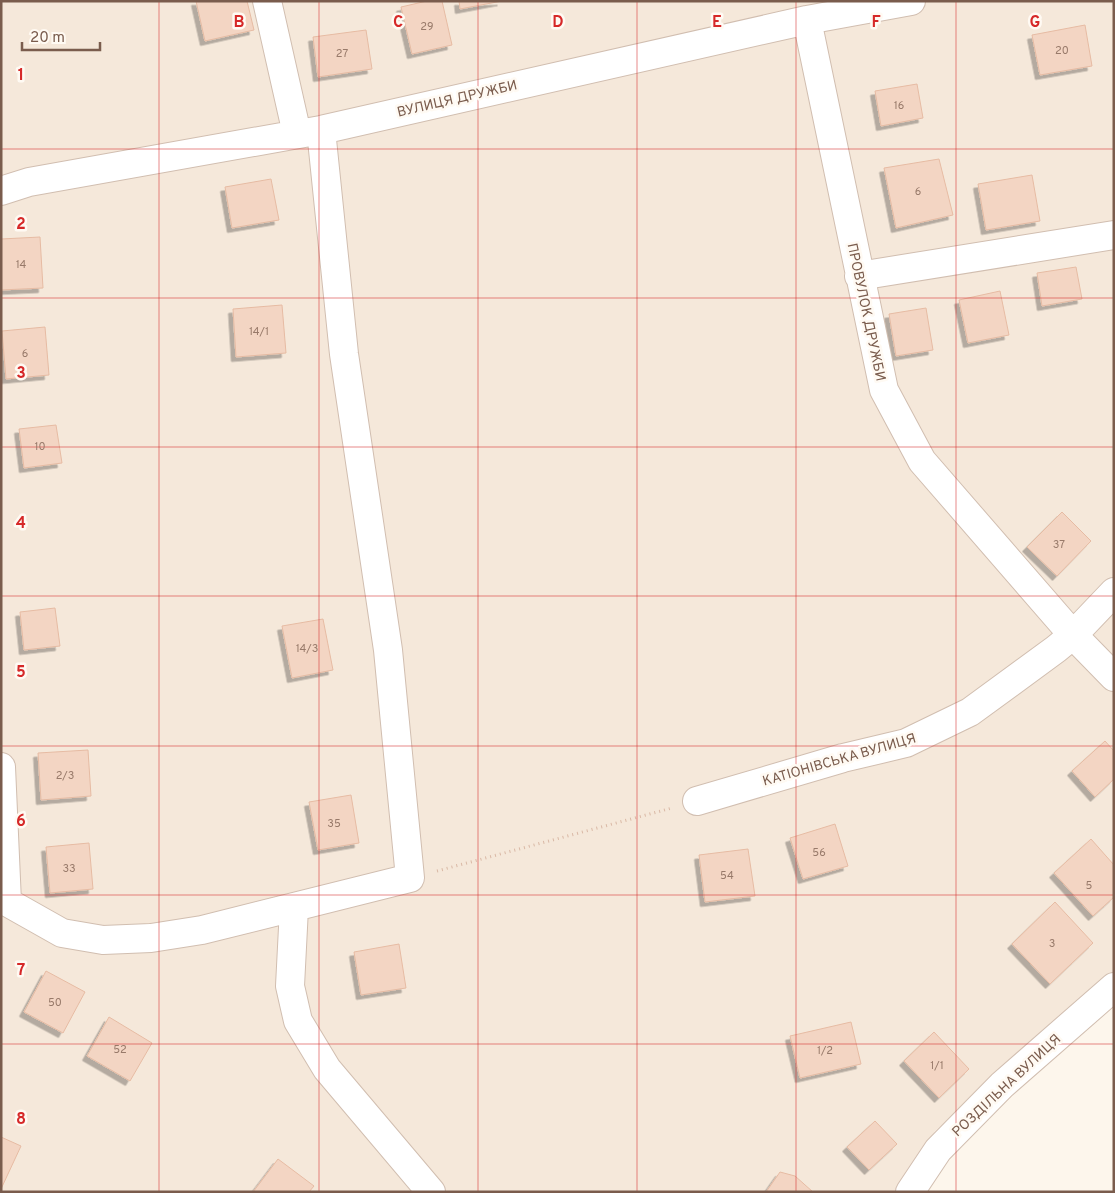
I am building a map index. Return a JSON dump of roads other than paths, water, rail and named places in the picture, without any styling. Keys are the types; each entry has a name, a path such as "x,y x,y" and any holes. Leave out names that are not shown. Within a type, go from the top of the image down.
{"street":[{"path":"1,767 3,908 62,933 103,940 151,938 202,930 410,878 388,650 309,132 267,1"},
{"name":"ВУЛИЦЯ ДРУЖБИ","path":"1,191 29,182 309,132 807,20 911,1"},
{"name":"ПРОВУЛОК ДРУЖБИ","path":"807,20 884,390 922,461 1073,635 1114,676"},
{"path":"859,276 1114,235"},
{"name":"КАТІОНІВСЬКА ВУЛИЦЯ","path":"697,801 843,758 906,743 970,712 1073,635 1114,592"},
{"path":"294,908 290,986 298,1021 327,1069 431,1192"},
{"name":"РОЗДІЛЬНА ВУЛИЦЯ","path":"910,1192 938,1150 1002,1085 1114,987"}]}
